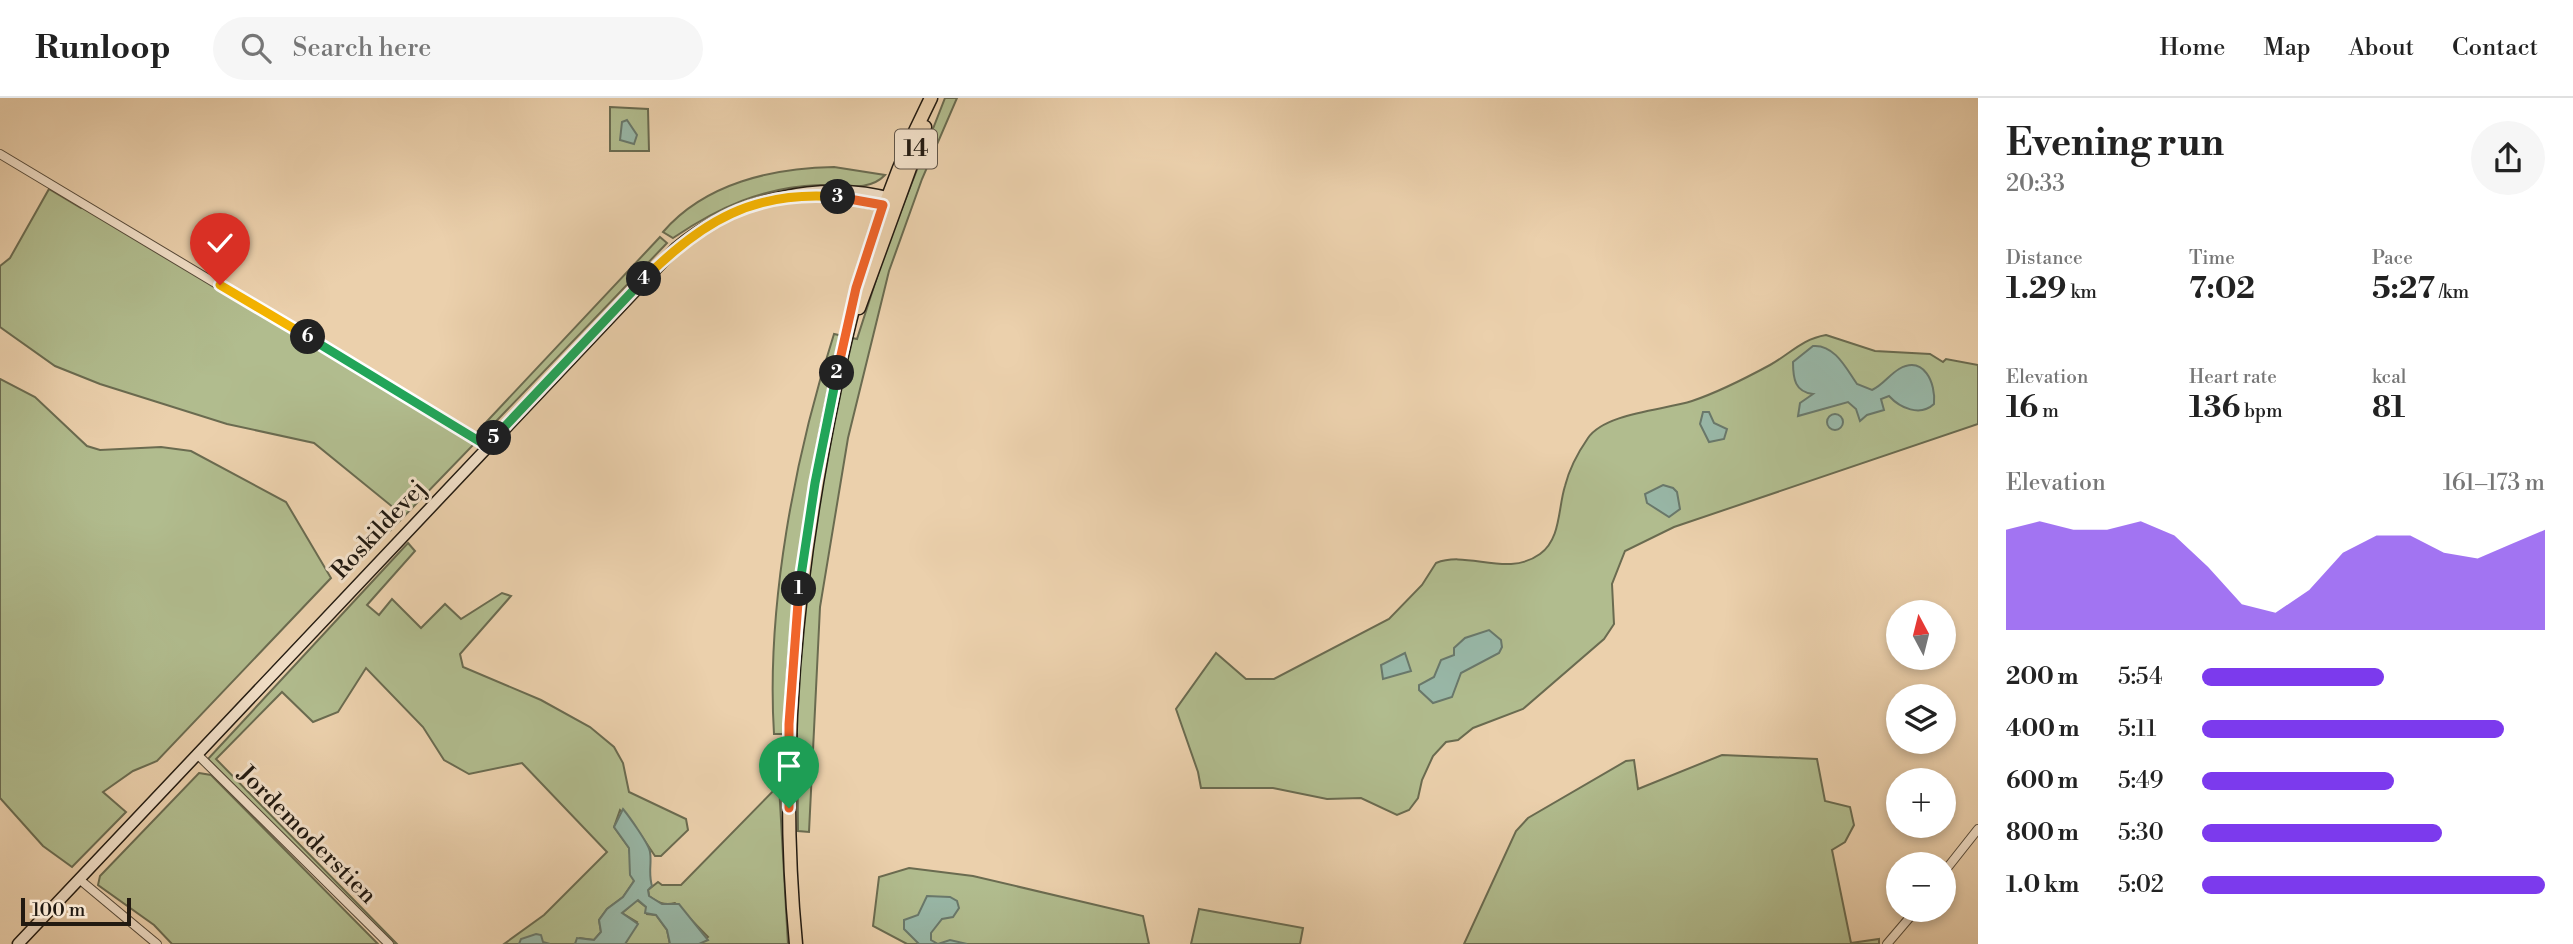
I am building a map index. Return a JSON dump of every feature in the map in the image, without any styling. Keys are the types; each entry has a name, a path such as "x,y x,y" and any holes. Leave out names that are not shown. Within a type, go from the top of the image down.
{"main road":[{"name":"14","path":"796,944 789,808 793,664 808,526 849,313 931,98"},
{"name":"14","path":"890,203 937,98"}],"street":[{"path":"0,154 487,446"},
{"name":"Roskildevej","path":"18,944 641,282 691,236 741,208 803,195 831,191 890,203"},
{"name":"Jordemoderstien","path":"197,754 389,944"},
{"path":"1956,857 1978,829"},
{"path":"79,879 157,944"},
{"path":"1887,944 1906,922"}],"green space":[{"path":"945,98 957,98 922,179 889,271 848,438 820,607 809,832 798,831 797,734 774,734 773,685 779,583 796,480 834,334 857,339 886,249"},
{"path":"610,107 648,109 649,151 610,151"},
{"path":"834,167 885,175 878,181 863,186 819,185 760,194 707,217 673,238 663,232 680,215 719,190 764,175"},
{"path":"49,189 81,208 87,208 475,443 386,535 378,526 394,508 314,443 227,424 100,384 55,366 0,327 0,266 10,258"},
{"path":"660,237 667,243 482,436 476,433"},
{"path":"1826,335 1875,351 1930,354 1943,362 1946,359 1978,365 1978,424 1674,527 1625,551 1612,584 1614,624 1604,639 1523,709 1473,728 1458,740 1446,742 1433,756 1422,780 1418,798 1409,810 1397,815 1361,798 1327,799 1273,788 1201,788 1176,709 1216,653 1246,679 1274,679 1389,619 1422,585 1436,563 1461,559 1501,564 1527,561 1540,554 1552,540 1569,474 1588,438 1596,430 1621,418 1692,401 1712,393 1770,365 1803,343"},
{"path":"0,379 35,397 87,446 100,450 161,447 191,451 286,502 331,578 157,761 133,771 103,792 126,812 72,867 43,846 0,798"},
{"path":"408,543 415,551 367,605 379,615 392,599 421,628 445,604 461,619 502,593 511,596 460,654 463,667 541,700 590,727 614,747 623,763 629,792 686,819 688,830 661,856 655,856 632,822 620,810 614,827 629,848 634,881 623,897 607,909 599,920 601,932 594,940 580,938 575,944 504,944 544,915 607,852 522,763 469,774 444,760 423,727 366,668 338,712 313,722 282,692 216,759 397,944 392,944 208,759"},
{"path":"1722,755 1817,759 1825,801 1850,807 1854,825 1845,842 1832,850 1851,943 1879,939 1879,944 1464,944 1516,831 1528,818 1626,761 1634,760 1638,789"},
{"path":"199,773 211,775 378,944 172,944 154,925 98,885 100,876"},
{"path":"779,785 788,944 699,944 708,937 675,903 658,902 649,896 648,890 658,882 662,885 681,885"},
{"path":"909,868 973,876 1143,916 1149,944 907,944 873,926 879,877"},
{"path":"637,900 646,907 647,914 656,915 667,930 670,944 625,944 637,922 622,913"},
{"path":"1199,909 1303,928 1300,944 1191,944"}],"shaded area":[{"path":"627,120 637,135 634,144 620,140 622,122"},
{"path":"1813,346 1821,346 1834,353 1857,384 1872,390 1899,369 1908,366 1922,368 1933,388 1934,404 1923,410 1910,409 1889,396 1881,399 1884,410 1867,415 1860,421 1856,409 1848,402 1798,416 1800,403 1813,394 1802,391 1796,384 1793,362"},
{"path":"1703,412 1709,412 1714,423 1727,429 1724,439 1709,442 1700,424"},
{"path":"1832,414 1838,414 1843,422 1841,428 1832,430 1827,425 1827,419"},
{"path":"1663,485 1677,492 1680,509 1669,517 1647,503 1645,494"},
{"path":"1489,630 1501,640 1499,653 1461,673 1452,697 1433,703 1419,690 1419,685 1434,677 1441,660 1454,655 1454,648 1465,638"},
{"path":"1405,653 1411,671 1383,679 1381,665"},
{"path":"623,809 649,848 652,886 648,890 649,896 662,904 679,904 708,940 699,944 670,944 667,930 656,915 645,913 646,907 638,900 622,913 638,924 625,944 575,944 577,938 594,940 601,932 599,920 607,909 623,897 634,881 630,875 629,848 614,827"},
{"path":"927,896 950,897 957,901 959,908 953,917 942,919 931,933 931,940 938,944 919,944 904,929 904,920 918,915"},
{"path":"541,935 543,942 550,944 519,944 521,939"},
{"path":"950,940 967,944 938,944"}],"route":[{"path":"220,285 487,446 641,282 676,248 705,226 749,205 777,198 803,195 845,198 883,205 856,288 842,346 808,526 793,664 789,724 789,808"}]}
